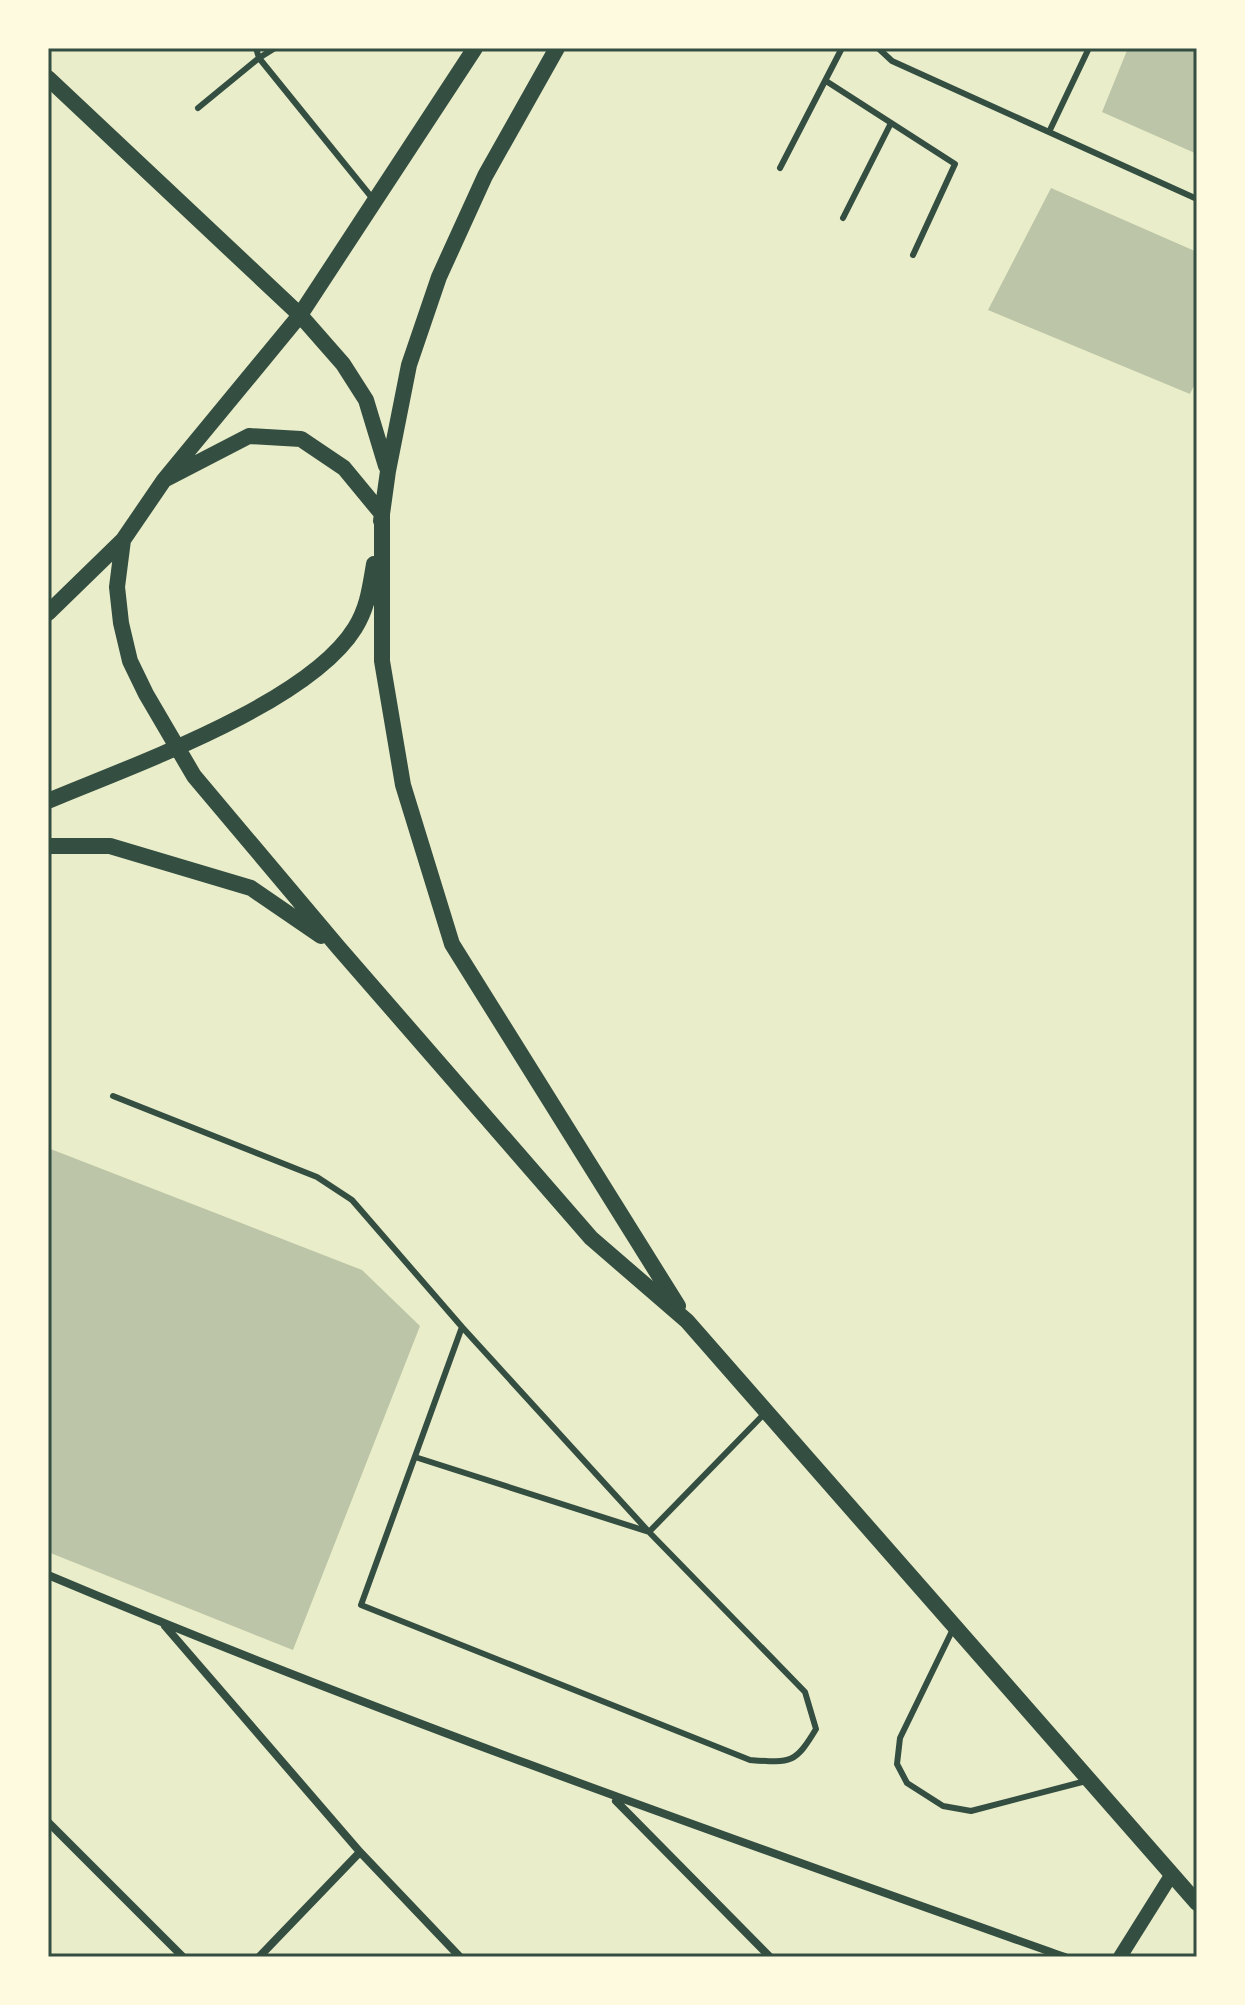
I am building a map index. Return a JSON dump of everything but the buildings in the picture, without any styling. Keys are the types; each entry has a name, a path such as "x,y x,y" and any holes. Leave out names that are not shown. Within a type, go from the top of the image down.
{"main road":[{"path":"48,613 123,540 164,480 300,315 475,48"},
{"path":"48,801 176,746 276,697 332,654 354,630 368,602 388,471 409,365 439,277 485,176 557,48"},
{"path":"48,78 300,315 343,364 366,400 388,471"},
{"path":"164,480 249,436 301,439 344,468 382,514 382,661 403,785 452,944 687,1321"},
{"path":"123,540 117,587 130,661 194,776 591,1238 687,1321 1197,1903"},
{"path":"48,846 110,846 251,888 338,947"}],"street":[{"path":"48,1575 162,1624 613,1797 1065,1957"},
{"path":"162,1624 360,1852 460,1957"},
{"path":"613,1797 770,1957"},
{"path":"48,1822 183,1957"},
{"path":"259,1957 360,1852"},
{"path":"1120,1957 1172,1874"}],"lane":[{"path":"256,48 259,58 376,202"},
{"path":"198,108 275,48"},
{"path":"780,168 842,48"},
{"path":"878,48 892,61 1197,199"},
{"path":"1049,132 1089,48"},
{"path":"826,81 955,164 913,255"},
{"path":"843,218 891,123"},
{"path":"113,1096 317,1177 352,1200 462,1327 649,1532 805,1692 816,1729 801,1754 782,1762 750,1760 361,1605 462,1327"},
{"path":"649,1532 766,1413"},
{"path":"415,1457 649,1532"},
{"path":"954,1627 900,1738 897,1764 907,1783 943,1806 971,1811 1089,1780"}]}
